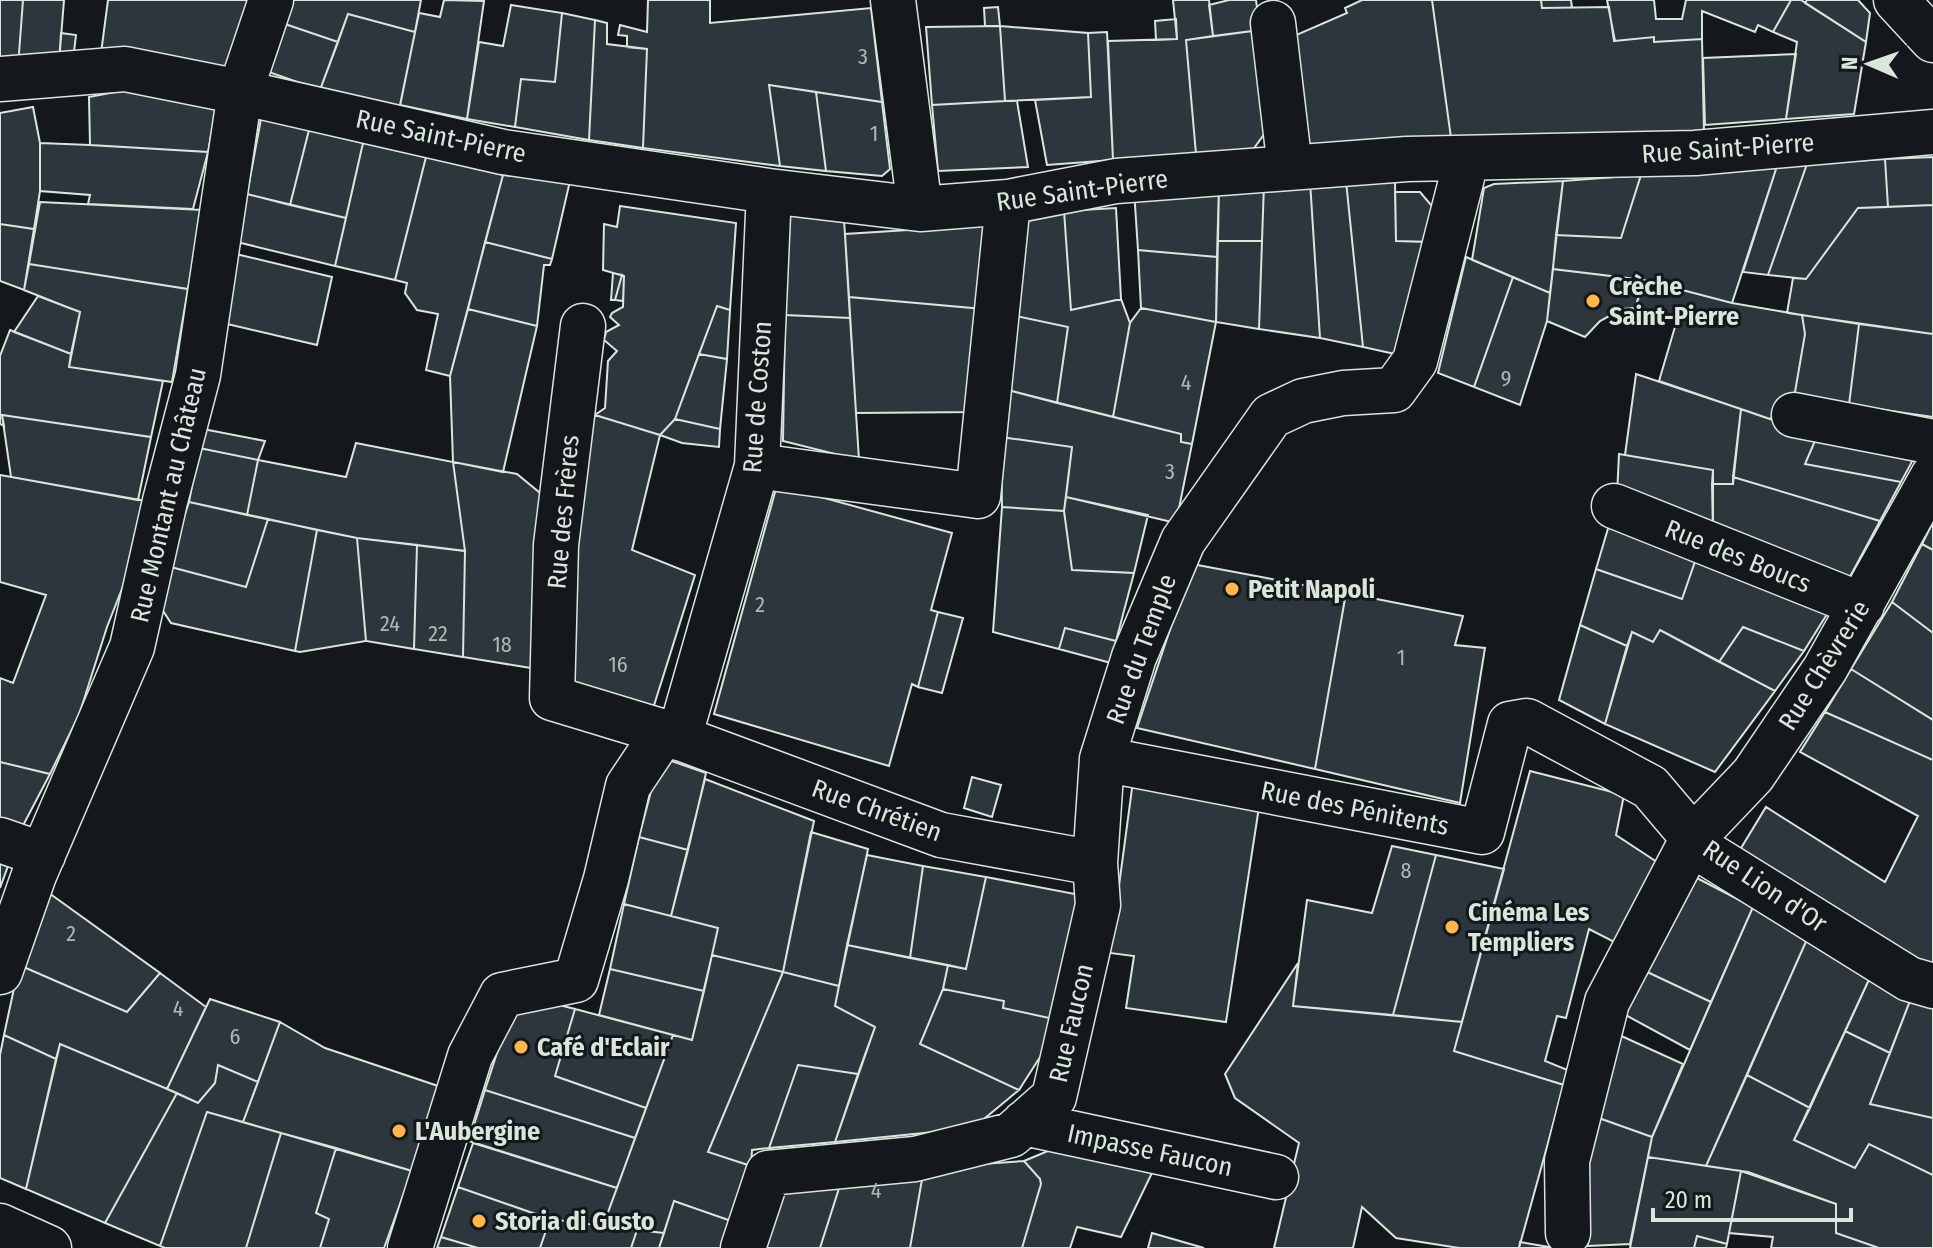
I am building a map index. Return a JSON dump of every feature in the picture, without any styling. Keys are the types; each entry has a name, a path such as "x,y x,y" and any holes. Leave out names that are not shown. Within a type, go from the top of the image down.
{"street":[{"name":"Rue Montant au Château","path":"0,972 43,855 132,647 198,375 240,92 271,0"},
{"path":"893,0 920,209"},
{"path":"1896,0 1933,40"},
{"path":"1273,23 1290,168"},
{"name":"Rue Saint-Pierre","path":"0,79 125,69 503,152 769,191 920,209 1008,202 1116,181 1407,159 1695,153 1933,132"},
{"name":"Rue du Temple","path":"1102,759 1134,657 1183,541 1271,416 1303,401 1343,393 1394,390 1415,361 1467,158"},
{"name":"Rue de Coston","path":"410,1248 470,1056 502,995 576,980 606,879 628,786 672,735 757,466 769,191"},
{"path":"757,466 978,496 1008,202"},
{"name":"Rue des Frères","path":"552,698 556,545 583,326"},
{"path":"1794,415 1933,442"},
{"name":"Rue Chèvrerie","path":"1568,1233 1567,1161 1607,1002 1693,838 1753,775 1825,669 1933,476"},
{"name":"Rue des Boucs","path":"1614,506 1862,605"},
{"name":"Rue Chrétien","path":"552,698 672,735 941,835 1095,863"},
{"name":"Rue des Pénitents","path":"1102,759 1482,832 1510,724 1527,721"},
{"name":"Rue Lion d'Or","path":"1527,721 1650,787 1706,853 1909,979 1933,986"},
{"name":"Rue Faucon","path":"743,1248 768,1173 915,1159 1011,1135 1054,1097 1098,905 1095,863 1102,759"},
{"path":"0,840 43,855"},
{"name":"Impasse Faucon","path":"1024,1123 1276,1177"}],"building":[{"path":"0,0 23,0 18,67 0,65"},
{"path":"23,0 64,0 59,63 18,67"},
{"path":"108,0 252,0 227,67 101,53"},
{"path":"292,0 421,0 415,32 348,14 338,42 282,23"},
{"path":"444,0 484,1 467,119 400,105 419,13 440,17"},
{"path":"648,0 710,0 710,23 871,8 882,102 769,85 780,166 643,148 647,49 627,47 627,36 618,35 620,25 647,32"},
{"path":"1173,0 1209,0 1213,36 1186,40 1196,154 1113,160 1108,41 1177,39"},
{"path":"1229,0 1256,0 1260,30 1213,36 1209,5"},
{"path":"1362,0 1432,0 1452,145 1302,145 1287,39 1347,13 1345,8"},
{"path":"1432,0 1541,0 1542,8 1609,7 1614,41 1654,37 1654,42 1702,39 1704,131 1452,145"},
{"path":"1541,0 1571,0 1572,8 1542,8"},
{"path":"1607,0 1654,0 1656,19 1682,19 1686,0 1791,0 1773,32 1758,25 1755,32 1702,11 1702,39 1654,42 1654,37 1615,41"},
{"path":"1791,0 1801,0 1866,42 1854,114 1786,119 1797,42 1773,32"},
{"path":"1807,0 1858,0 1870,13 1866,42 1805,3"},
{"path":"511,5 562,13 555,82 521,79 515,127 467,119 479,42 503,46"},
{"path":"998,7 1000,26 985,26 984,8"},
{"path":"562,13 595,20 589,140 515,127 521,79 555,82"},
{"path":"348,14 415,32 399,111 320,90"},
{"path":"1176,19 1177,39 1156,40 1155,21"},
{"path":"595,20 607,23 607,44 647,49 643,148 589,140"},
{"path":"282,23 338,42 320,90 263,70"},
{"path":"1000,26 1088,33 1091,97 1005,101"},
{"path":"1000,26 1005,101 932,105 926,27"},
{"path":"1260,30 1270,126 1252,151 1196,154 1186,40"},
{"path":"1107,32 1113,160 1047,165 1035,100 1091,97 1088,33"},
{"path":"61,33 76,35 73,60 59,63"},
{"path":"1796,54 1786,119 1705,125 1703,58"},
{"path":"769,85 816,92 826,171 780,166"},
{"path":"136,88 219,93 208,152 90,145 89,97"},
{"path":"816,92 882,102 890,169 882,176 826,171"},
{"path":"1017,101 1028,167 938,171 932,105"},
{"path":"33,107 40,143 40,191 34,229 0,224 0,113"},
{"path":"261,119 309,130 290,205 247,194"},
{"path":"309,130 363,143 346,218 290,205"},
{"path":"40,143 208,152 193,209 88,204 90,195 40,191"},
{"path":"363,143 426,157 395,280 335,266"},
{"path":"426,157 503,175 450,376 426,370 438,314 417,310 405,293 407,283 395,280"},
{"path":"1933,157 1933,205 1888,207 1885,159"},
{"path":"1885,159 1888,207 1858,208 1806,279 1768,275 1807,164"},
{"path":"1807,164 1768,275 1743,272 1777,166"},
{"path":"1777,166 1732,303 1644,280 1553,269 1556,235 1621,238 1641,175"},
{"path":"503,175 570,181 552,259 485,242"},
{"path":"1641,175 1621,238 1556,235 1563,181"},
{"path":"1395,180 1396,241 1434,242 1404,356 1363,347 1346,181"},
{"path":"1310,181 1320,338 1259,329 1264,183"},
{"path":"1310,181 1346,181 1363,347 1320,338"},
{"path":"1563,181 1550,293 1472,260 1484,188 1494,184"},
{"path":"1264,183 1262,241 1218,241 1219,184"},
{"path":"1219,184 1217,257 1138,250 1134,190"},
{"path":"1395,192 1420,192 1437,212 1427,242 1396,241"},
{"path":"247,194 346,218 335,266 237,242"},
{"path":"40,202 203,210 188,289 29,264"},
{"path":"1933,205 1933,334 1787,313 1793,278 1806,279 1858,208"},
{"path":"620,206 736,223 730,310 717,306 675,419 660,435 595,415 605,408 608,361 617,351 604,340 606,332 619,325 610,317 623,307 624,276 603,270 604,224 617,227"},
{"path":"1116,208 1121,299 1071,310 1064,211"},
{"path":"1064,211 1071,310 1121,299 1130,323 1113,417 1057,403 1068,327 1011,315 1016,215"},
{"path":"788,213 844,219 850,318 785,315"},
{"path":"0,224 34,229 24,290 0,281"},
{"path":"988,225 983,309 849,297 845,234"},
{"path":"1218,241 1262,241 1259,329 1216,322"},
{"path":"485,242 552,259 550,265 544,265 537,326 468,309"},
{"path":"1138,250 1217,257 1216,322 1141,308"},
{"path":"236,254 332,277 317,345 223,323"},
{"path":"1466,257 1513,277 1474,387 1438,373"},
{"path":"29,264 188,289 172,382 69,367 80,312 24,290"},
{"name":"Crèche Saint-Pierre","path":"1553,269 1644,280 1635,308 1622,309 1600,321 1585,337 1547,321"},
{"path":"613,273 622,275 615,300 611,300"},
{"path":"624,276 623,301 615,300"},
{"path":"1513,277 1550,293 1547,321 1520,405 1474,387"},
{"path":"1644,280 1732,303 1802,315 1805,334 1794,398 1770,419 1659,381 1677,320 1651,312 1646,327 1631,323"},
{"path":"38,296 80,312 71,354 14,332"},
{"path":"849,297 983,309 976,412 856,413"},
{"path":"717,306 730,310 727,359 699,354"},
{"path":"1141,308 1216,322 1192,444 1181,442 1181,434 1113,417 1130,323"},
{"path":"468,309 537,326 503,472 453,462 450,376"},
{"path":"785,315 850,318 859,460 783,441"},
{"path":"1011,315 1068,327 1057,403 1004,389"},
{"path":"1802,315 1859,324 1849,405 1794,398 1805,334"},
{"path":"1859,324 1933,334 1933,417 1849,405"},
{"path":"10,330 71,354 69,367 163,381 151,437 2,415 4,426 0,424 0,356"},
{"path":"699,354 727,359 720,429 675,419"},
{"path":"1636,374 1741,409 1733,484 1712,484 1713,470 1625,455"},
{"path":"1004,389 1181,434 1181,442 1192,444 1176,523 1066,497 1072,447 1001,437"},
{"path":"1741,409 1770,419 1821,427 1805,464 1901,482 1880,521 1733,477"},
{"path":"2,415 151,437 138,500 11,477"},
{"path":"595,415 660,435 632,550 695,575 651,715 561,678 579,465"},
{"path":"675,419 720,429 719,447 682,443 660,435"},
{"path":"1821,427 1921,445 1901,482 1805,464"},
{"path":"203,429 265,441 258,460 199,448"},
{"path":"1001,437 1072,447 1064,511 1002,507"},
{"path":"356,443 453,462 465,551 357,538 247,515 258,460 346,477"},
{"path":"199,448 258,460 247,515 189,502"},
{"path":"1619,454 1713,470 1713,533 1617,495"},
{"path":"453,462 517,474 551,502 543,670 463,657 465,551"},
{"path":"0,475 146,501 127,576 79,715 50,774 0,762 0,678 13,683 46,595 0,582"},
{"path":"1733,477 1880,521 1845,586 1713,533 1712,484 1733,484"},
{"path":"777,485 952,533 931,610 938,612 918,687 912,684 889,766 714,714"},
{"path":"1066,497 1148,515 1134,573 1072,570 1064,511"},
{"path":"189,502 268,519 246,587 167,566"},
{"path":"1002,507 1064,511 1072,570 1134,573 1116,641 1065,628 1059,649 993,632"},
{"path":"1612,515 1699,550 1682,599 1596,569"},
{"path":"268,519 317,530 295,651 171,623 156,600 167,566 246,587"},
{"path":"1933,522 1933,550 1922,544"},
{"path":"317,530 357,538 366,641 300,652 295,651"},
{"path":"357,538 417,545 414,649 366,641"},
{"path":"1922,544 1933,550 1933,633 1892,602"},
{"path":"417,545 465,551 463,657 414,649"},
{"path":"1699,550 1834,603 1804,651 1743,627 1719,662 1660,630 1653,642 1632,632 1627,646 1580,625 1596,569 1682,599"},
{"path":"1192,564 1346,593 1315,769 1137,728"},
{"path":"1346,593 1463,616 1455,645 1485,648 1460,803 1315,769"},
{"path":"1892,602 1933,633 1933,720 1851,669"},
{"path":"938,612 963,618 942,693 918,687"},
{"path":"1580,625 1627,646 1605,724 1559,700"},
{"path":"1743,627 1804,651 1775,691 1719,662"},
{"path":"1065,628 1116,641 1111,663 1059,649"},
{"path":"1660,630 1775,691 1715,772 1605,724 1632,632 1653,642"},
{"path":"1851,669 1933,720 1933,760 1825,712"},
{"path":"1825,712 1933,760 1933,967 1735,858 1766,807 1885,882 1918,816 1800,752"},
{"path":"660,757 706,773 688,850 639,837"},
{"path":"0,762 50,774 17,837 0,831"},
{"path":"1135,766 1261,794 1226,1022 1126,1008 1134,956 1110,953"},
{"path":"1530,771 1624,795 1616,835 1660,864 1618,944 1589,929 1566,1018 1557,1016 1545,1061 1570,1071 1564,1085 1454,1051"},
{"path":"972,777 1001,785 992,817 964,808"},
{"path":"705,779 814,821 783,972 712,955 718,928 671,916"},
{"path":"811,832 868,849 839,986 783,972"},
{"path":"639,837 688,850 671,916 624,904"},
{"path":"1392,846 1436,855 1393,1015 1293,1006 1307,900 1372,913"},
{"path":"0,851 12,855 0,888"},
{"path":"867,855 923,866 910,958 847,945"},
{"path":"1436,855 1504,869 1462,1022 1393,1015"},
{"path":"923,866 986,877 966,969 910,958"},
{"path":"1693,876 1753,907 1711,1002 1643,970"},
{"path":"986,877 1080,895 1063,1021 1003,1008 1004,1001 943,989 948,965 966,969"},
{"path":"42,888 160,973 127,1012 19,965"},
{"path":"624,904 718,928 704,991 610,969"},
{"path":"1753,907 1808,937 1706,1166 1648,1157 1652,1137"},
{"path":"1808,937 1873,971 1810,1108 1747,1075"},
{"path":"847,945 948,965 943,989 920,1044 1019,1090 973,1128 835,1142 875,1027 835,1006"},
{"path":"712,955 783,972 708,1152 751,1166 737,1223 674,1201 664,1233 603,1226 673,1035 692,1040"},
{"path":"1298,963 1293,1006 1462,1022 1454,1051 1564,1085 1519,1248 1459,1248 1396,1238 1362,1207 1353,1248 1274,1248 1299,1143 1235,1098 1225,1074"},
{"path":"19,965 127,1012 160,973 206,1007 167,1089 60,1044 56,1059 4,1035"},
{"path":"610,969 704,991 692,1040 599,1015"},
{"path":"1643,970 1711,1002 1690,1050 1620,1012"},
{"path":"1873,971 1913,993 1890,1053 1845,1031"},
{"path":"783,972 839,986 835,1006 875,1027 858,1074 798,1065 769,1148 752,1150 751,1166 708,1152"},
{"path":"943,989 1004,1001 1003,1008 1063,1021 1019,1090 920,1044"},
{"path":"1913,993 1933,1003 1933,1118 1870,1104"},
{"path":"516,994 575,1009 555,1076 646,1108 635,1138 485,1090"},
{"path":"210,999 280,1022 258,1082 218,1065 215,1083 198,1103 167,1089"},
{"path":"575,1009 673,1035 646,1108 555,1076"},
{"path":"280,1022 325,1048 441,1087 412,1171 243,1122"},
{"path":"1845,1031 1890,1053 1870,1104 1933,1118 1933,1175 1869,1144 1855,1168 1794,1140"},
{"path":"1617,1034 1683,1064 1652,1137 1596,1117"},
{"path":"4,1035 56,1059 26,1189 0,1178 0,1055"},
{"path":"60,1044 177,1093 105,1223 26,1189"},
{"path":"218,1065 258,1082 243,1122 207,1112 160,1246 105,1223 177,1093 198,1103 215,1083"},
{"path":"798,1065 858,1074 835,1142 769,1148"},
{"path":"1747,1075 1810,1108 1794,1140 1855,1168 1869,1144 1933,1175 1933,1248 1879,1248 1836,1233 1836,1204 1748,1172 1706,1166"},
{"path":"485,1090 635,1138 617,1188 469,1141"},
{"path":"207,1112 281,1133 246,1248 165,1248 160,1246"},
{"path":"1596,1117 1652,1137 1630,1244 1588,1246 1581,1180"},
{"path":"281,1133 336,1148 316,1213 329,1219 320,1248 246,1248"},
{"path":"473,1143 617,1188 603,1226 550,1219 458,1187"},
{"path":"336,1148 412,1171 384,1248 320,1248 329,1219 316,1213"},
{"path":"1055,1148 1152,1173 1121,1237 1077,1227 1070,1248 1022,1248 1041,1184 1024,1161"},
{"path":"1648,1157 1741,1171 1727,1244 1697,1236 1694,1248 1630,1248"},
{"path":"1024,1161 1041,1184 1022,1248 910,1248 924,1168"},
{"path":"924,1168 910,1248 820,1248 842,1179"},
{"path":"1741,1171 1836,1204 1836,1233 1879,1248 1771,1248 1773,1237 1729,1233"},
{"path":"842,1179 820,1248 760,1248 782,1186"},
{"path":"458,1187 550,1219 540,1248 478,1248 441,1237"},
{"path":"674,1201 737,1223 728,1248 659,1248"},
{"path":"550,1219 637,1230 631,1248 540,1248"},
{"path":"637,1230 664,1233 659,1248 631,1248"},
{"path":"1152,1233 1204,1248 1148,1248"},
{"path":"1697,1236 1727,1244 1726,1248 1694,1248"},
{"path":"441,1237 478,1248 437,1248"},
{"path":"1520,1242 1555,1248 1519,1248"}],"place":[{"name":"Crèche Saint-Pierre","path":"1593,301"},
{"name":"Petit Napoli","path":"1232,589"},
{"name":"Cinéma Les Templiers","path":"1452,927"},
{"name":"Café d'Eclair","path":"521,1047"},
{"name":"L'Aubergine","path":"399,1131"},
{"name":"Storia di Gusto","path":"479,1221"}]}
